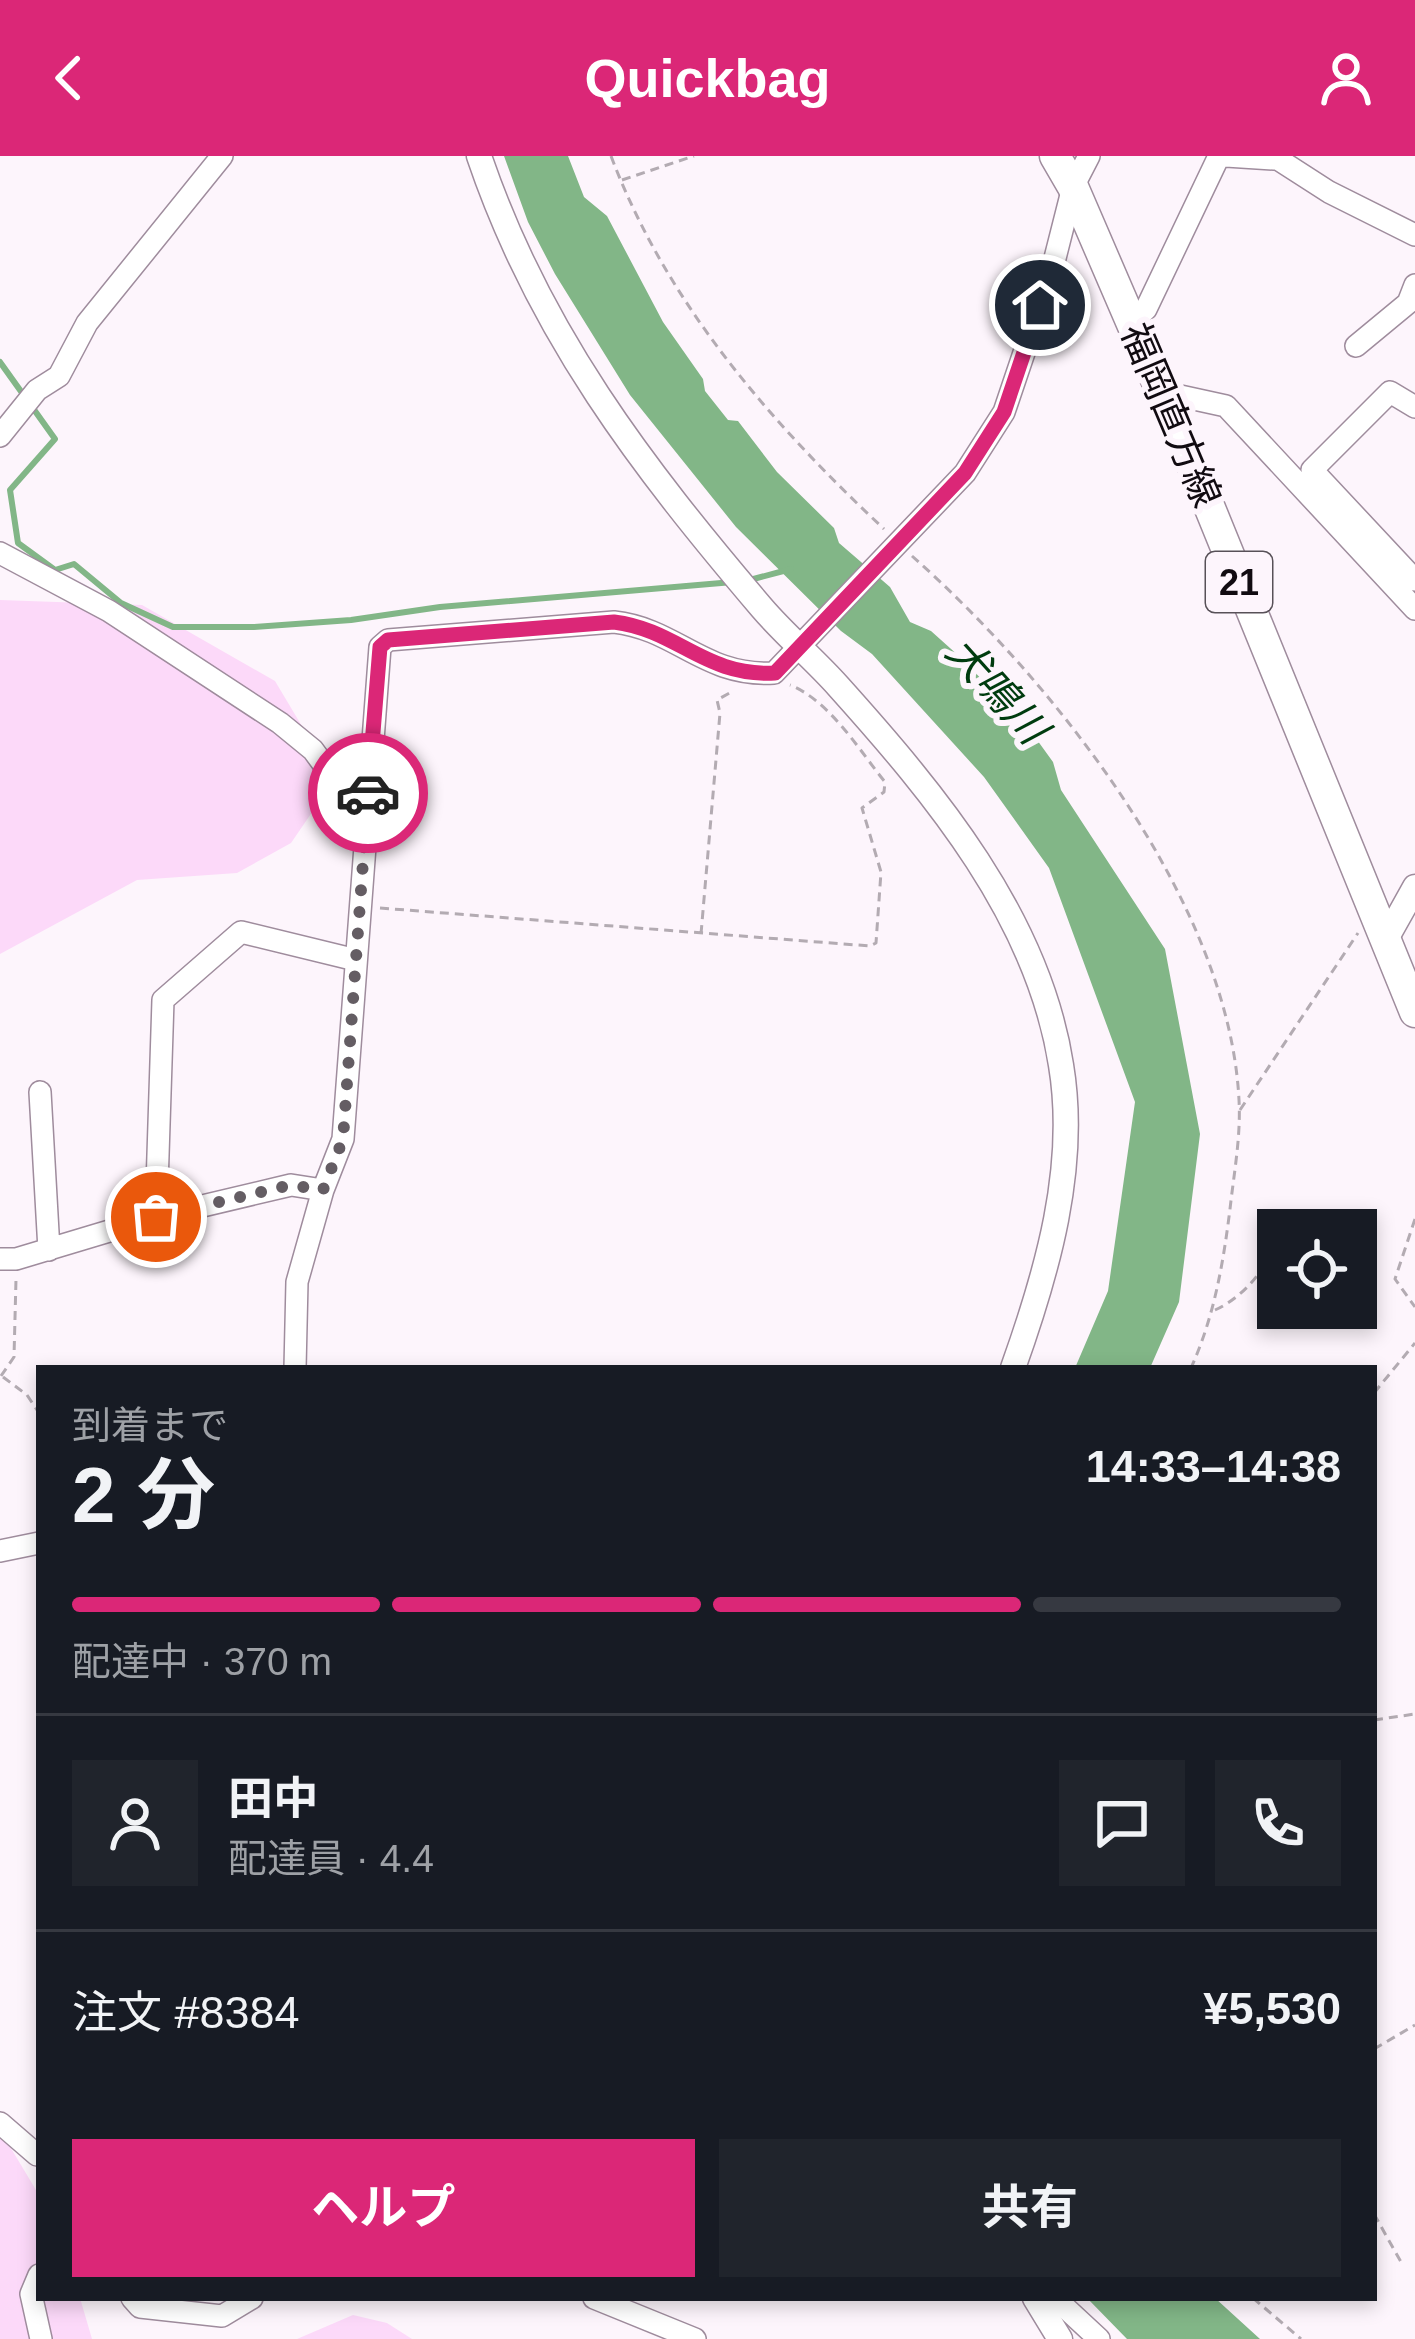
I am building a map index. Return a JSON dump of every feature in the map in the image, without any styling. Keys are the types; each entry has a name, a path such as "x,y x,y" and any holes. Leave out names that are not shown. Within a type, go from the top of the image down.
{"main road":[{"name":"福岡直方線","path":"1055,156 1162,392 1415,1012"}],"street":[{"path":"0,436 38,390 59,376 87,323 222,156"},
{"path":"479,156 526,275 568,354 648,469 799,648 907,765 950,822 1035,969 1061,1065 1060,1190 1036,1304 1014,1365"},
{"path":"295,1365 297,1282 343,1139 380,647 388,640 614,622 647,629 702,659 747,674 775,673 965,473 1004,412 1052,270 1073,188 1090,156"},
{"path":"1132,322 1146,309 1223,156 1274,158 1415,235"},
{"path":"1356,346 1408,303 1415,285"},
{"path":"1162,392 1226,406 1415,609"},
{"path":"1415,407 1390,392 1312,470 1415,580"},
{"path":"0,554 109,611 207,672 314,750 343,790 365,844"},
{"path":"1381,927 1415,887"},
{"path":"156,1217 163,1000 242,932 356,960"},
{"path":"40,1092 49,1250"},
{"path":"8,1259 291,1185 323,1190"},
{"path":"0,1551 36,1544"},
{"path":"0,2123 36,2153"},
{"path":"36,2282 31,2294 41,2339"},
{"path":"135,2301 140,2307 222,2316 247,2301"},
{"path":"608,2301 695,2339"},
{"path":"1039,2301 1060,2339"},
{"path":"1058,2301 1099,2339"}],"path":[{"path":"611,156 685,301 757,400 824,474 1026,668 1091,751 1187,914 1228,1027 1239,1110 1214,1310 1192,1365"},
{"path":"620,181 694,156"},
{"path":"360,906 876,943 881,872 862,808 884,792 885,782 836,721 802,690 782,684"},
{"path":"701,934 720,713 717,700 734,690"},
{"path":"1239,1110 1362,927 1381,927"},
{"path":"1415,1220 1395,1279 1415,1307"},
{"path":"8,1259 14,1357 0,1376 27,1395 36,1408"},
{"path":"1214,1310 1236,1300 1257,1273"},
{"path":"1377,1390 1415,1343"},
{"path":"1377,1720 1415,1714"},
{"path":"1377,2047 1415,2025"},
{"path":"1377,2219 1401,2262"},
{"path":"1257,2301 1301,2339"}],"shaded area":[{"path":"504,156 568,156 584,197 607,216 663,322 703,379 705,391 834,528 839,543 890,587 910,622 931,631 1027,726 1053,762 1061,790 1165,949 1200,1134 1179,1302 1151,1365 1076,1365 1108,1291 1135,1102 1049,868 984,777 872,654 841,631 736,527 630,395 528,222"},
{"path":"0,600 142,605 275,681 312,743 319,802 291,843 237,873 137,880 0,954"},
{"path":"0,2130 36,2190 36,2301 81,2301 92,2339 0,2339"},
{"path":"1090,2301 1218,2301 1260,2339 1127,2339"},
{"path":"353,2315 387,2323 412,2339 297,2339"}],"waterway":[{"path":"0,362 55,439 10,490 18,543 55,570 74,564 121,603 173,627 351,620 440,607 733,582"},
{"path":"746,581 791,569"}],"way so far":[{"path":"156,1217 291,1185 323,1190 343,1139 368,793"}],"route":[{"path":"368,793 380,647 388,640 614,622 647,629 724,669 775,673 965,473 1004,412 1040,305"}],"water label":[{"name":"犬鳴川","path":"997,690"}]}
